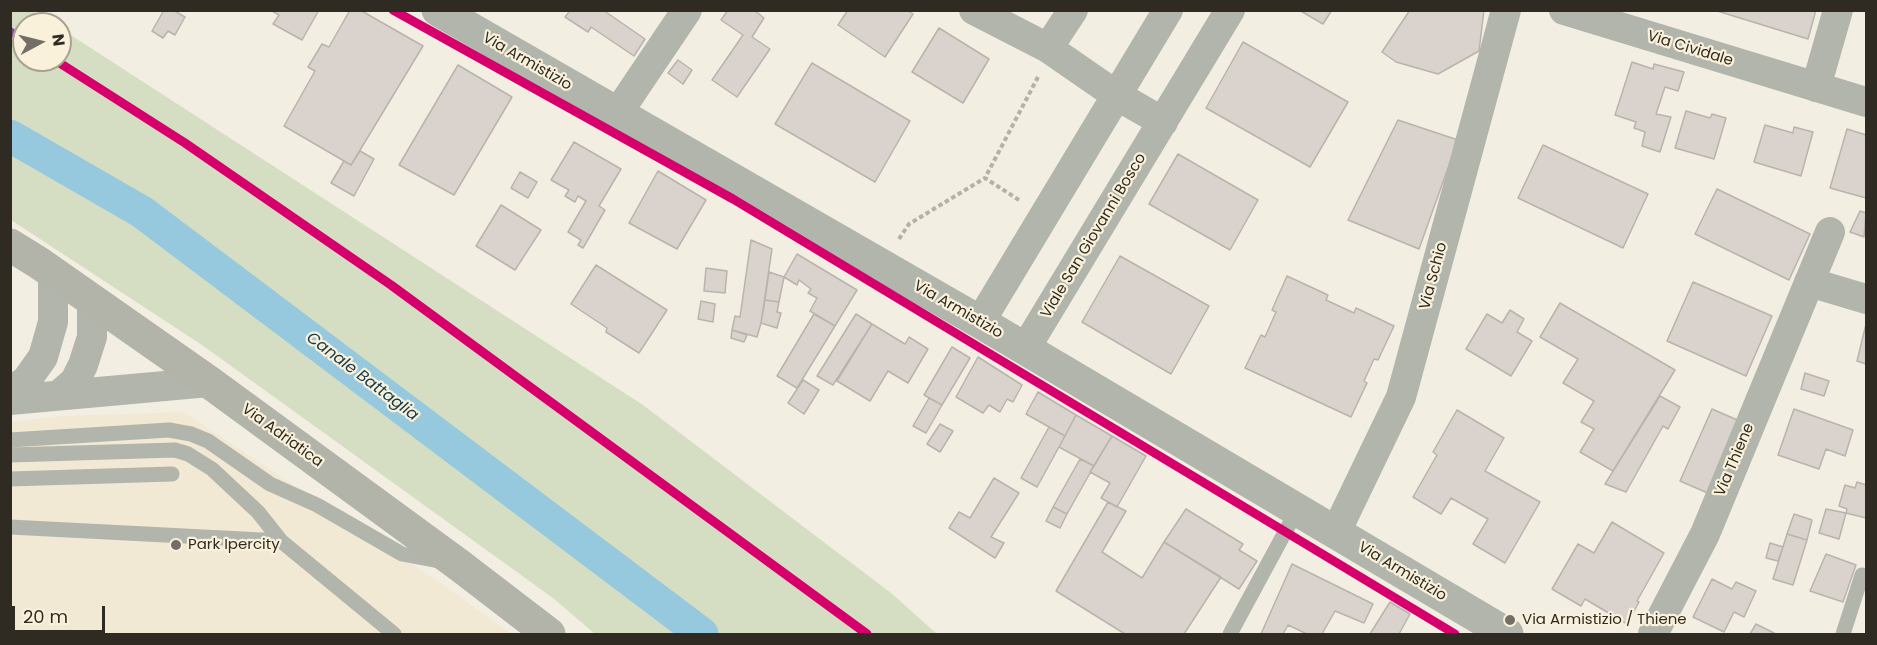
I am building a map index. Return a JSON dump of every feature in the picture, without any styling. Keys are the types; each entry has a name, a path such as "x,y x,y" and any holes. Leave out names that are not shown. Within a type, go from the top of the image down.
{"main road":[{"name":"Via Adriatica","path":"10,245 53,272 209,382 459,565 549,634"}],"street":[{"name":"Via Armistizio","path":"438,10 980,322 1507,634"},
{"path":"617,114 687,10"},
{"path":"975,10 1044,61 1116,95 1164,122"},
{"path":"1044,61 1073,10"},
{"path":"980,322 1168,10"},
{"name":"Viale San Giovanni Bosco","path":"1025,349 1230,10"},
{"name":"Via Schio","path":"1336,532 1401,397 1506,10"},
{"name":"Via Cividale","path":"1564,10 1866,102"},
{"path":"1816,87 1838,10"},
{"name":"Via Thiene","path":"1653,634 1705,534 1830,232"},
{"path":"10,391 26,381 43,357 53,322 53,272"},
{"path":"1809,282 1866,299"},
{"path":"60,394 75,381 83,365 92,337 92,300"},
{"path":"10,400 209,382"}],"lane":[{"path":"10,440 169,430 191,434 208,441 270,484 317,505 402,554 459,565"},
{"path":"10,455 175,450 188,454 212,469 258,512 281,542 394,634"},
{"path":"10,479 172,474"},
{"path":"1230,634 1297,510"},
{"path":"10,527 281,542"},
{"path":"1843,634 1862,575"}],"path":[{"path":"894,246 909,224 985,178 1044,61"},
{"path":"985,178 1027,205"}],"shaded area":[{"name":"Park Ipercity","path":"184,412 445,586 511,634 11,634 10,422 63,416"}],"green space":[{"path":"11,10 32,11 34,12 12,12 12,72 72,72 72,36 643,405 891,593 937,634 595,634 553,598 202,345 11,220"}],"building":[{"path":"164,10 173,10 185,17 175,35 168,31 163,38 152,31"},
{"path":"270,10 319,10 302,40 273,24 279,15"},
{"path":"350,10 360,10 423,46 351,165 284,126 315,71 308,67 322,44 329,47"},
{"path":"567,10 603,10 645,39 634,56 591,27 588,32 565,17 569,12"},
{"path":"728,10 754,10 764,18 752,37 770,49 737,97 712,80 743,35 721,20"},
{"path":"848,10 907,10 913,14 885,57 838,25"},
{"path":"1299,10 1332,10 1323,24"},
{"path":"1410,10 1484,10 1479,51 1438,74 1396,62 1382,52"},
{"path":"1714,10 1816,10 1808,39"},
{"path":"939,28 989,59 963,103 912,72"},
{"path":"1243,42 1348,102 1310,167 1206,108"},
{"path":"678,60 692,70 683,84 668,73"},
{"path":"1632,62 1653,69 1654,64 1684,72 1678,91 1665,87 1656,114 1671,117 1660,152 1642,146 1645,132 1634,128 1636,122 1615,115"},
{"path":"812,63 910,121 875,182 775,124"},
{"path":"458,65 512,97 454,195 399,165"},
{"path":"1686,111 1710,118 1712,114 1726,118 1714,159 1675,148"},
{"path":"1398,120 1458,140 1419,249 1348,220"},
{"path":"1765,125 1793,133 1794,127 1813,132 1801,176 1754,162"},
{"path":"1847,129 1866,135 1866,198 1830,188"},
{"path":"574,142 621,169 599,206 605,210 583,248 578,245 581,240 568,232 586,201 578,196 575,202 565,196 569,190 551,180"},
{"path":"1543,145 1648,194 1623,248 1518,198"},
{"path":"360,151 374,159 354,196 331,183 344,161 351,165"},
{"path":"1178,154 1258,200 1230,250 1149,204"},
{"path":"658,171 706,200 677,249 629,223"},
{"path":"520,172 537,182 528,198 511,188"},
{"path":"1717,189 1810,234 1789,280 1695,234"},
{"path":"501,205 541,230 515,270 476,246"},
{"path":"1860,211 1866,213 1864,237 1850,232"},
{"path":"751,240 772,249 757,337 732,330 735,316 740,317"},
{"path":"797,254 857,290 835,326 810,311 817,298 808,293 811,289 799,280 797,285 784,277"},
{"path":"1120,256 1209,306 1171,374 1082,322"},
{"path":"596,265 667,310 639,353 606,332 607,328 571,304"},
{"path":"706,268 727,271 725,293 704,291"},
{"path":"769,272 784,277 779,302 765,300"},
{"path":"1287,276 1328,295 1326,300 1354,313 1356,308 1394,326 1378,360 1374,359 1364,381 1367,383 1351,417 1245,368 1261,335 1265,337 1276,312 1272,310"},
{"path":"1693,282 1772,316 1746,376 1667,341"},
{"path":"765,300 779,302 777,312 781,313 777,328 761,323"},
{"path":"701,301 715,304 713,322 698,319"},
{"path":"1560,303 1675,370 1613,471 1580,452 1594,429 1581,422 1594,401 1563,383 1578,359 1540,337"},
{"path":"1510,310 1524,319 1517,332 1532,341 1511,376 1466,349 1487,314 1502,323"},
{"path":"814,314 835,326 797,388 777,376"},
{"path":"856,314 872,324 833,385 817,376"},
{"path":"872,324 905,344 909,337 928,349 908,383 888,371 870,401 837,381"},
{"path":"1866,324 1866,364 1857,361"},
{"path":"732,330 747,335 744,342 731,338"},
{"path":"952,347 970,358 942,405 924,395"},
{"path":"978,357 1022,385 1013,402 1007,399 1000,412 989,405 983,413 956,397"},
{"path":"1805,373 1829,381 1824,396 1801,389"},
{"path":"803,380 819,390 804,414 788,403"},
{"path":"1038,392 1076,415 1065,436 1026,414"},
{"path":"1660,396 1680,407 1668,429 1663,426 1626,492 1605,484"},
{"path":"929,398 942,405 926,433 913,426"},
{"path":"1712,409 1742,422 1710,494 1680,481"},
{"path":"1794,409 1853,430 1845,456 1826,449 1819,469 1778,455"},
{"path":"1457,410 1504,438 1485,471 1540,502 1505,563 1473,544 1488,519 1451,498 1441,514 1413,497 1437,455 1433,452"},
{"path":"1076,415 1112,436 1094,466 1059,447"},
{"path":"940,424 953,431 940,452 927,444"},
{"path":"1049,427 1065,436 1037,487 1021,478"},
{"path":"1112,436 1146,456 1117,507 1101,498 1110,483 1090,472"},
{"path":"1080,459 1094,466 1067,514 1053,507"},
{"path":"994,478 1019,493 991,537 1004,543 995,558 949,528 959,512 970,518"},
{"path":"1857,482 1866,485 1866,518 1846,513 1847,509 1839,506 1845,485 1855,488"},
{"path":"1108,502 1126,511 1102,552 1142,578 1164,542 1221,577 1184,634 1125,634 1056,591"},
{"path":"1053,507 1067,514 1060,528 1046,521"},
{"path":"1186,509 1243,544 1239,550 1257,561 1239,589 1164,542"},
{"path":"1826,509 1846,513 1839,539 1819,533"},
{"path":"1794,514 1812,520 1807,540 1787,534"},
{"path":"1612,522 1664,553 1627,624 1585,599 1581,606 1552,589 1578,544 1594,553"},
{"path":"1787,534 1807,540 1793,585 1773,579"},
{"path":"1770,543 1783,547 1778,561 1766,558"},
{"path":"1826,554 1856,565 1843,602 1810,591"},
{"path":"1292,564 1373,604 1364,623 1335,611 1322,634 1307,634 1288,625 1283,634 1261,634"},
{"path":"1712,579 1732,589 1736,582 1756,591 1744,617 1734,612 1724,632 1693,617"},
{"path":"1390,602 1410,614 1399,634 1370,634"},
{"path":"1756,624 1776,634 1750,634"}],"waterway":[{"name":"Canale Battaglia","path":"10,136 142,212 702,634"}],"cycle path":[{"path":"393,10 733,199 1455,634"},
{"path":"72,71 185,143 391,285 867,634"}],"place":[{"name":"Park Ipercity","path":"176,545"},
{"name":"Via Armistizio / Thiene","path":"1510,620"}]}
